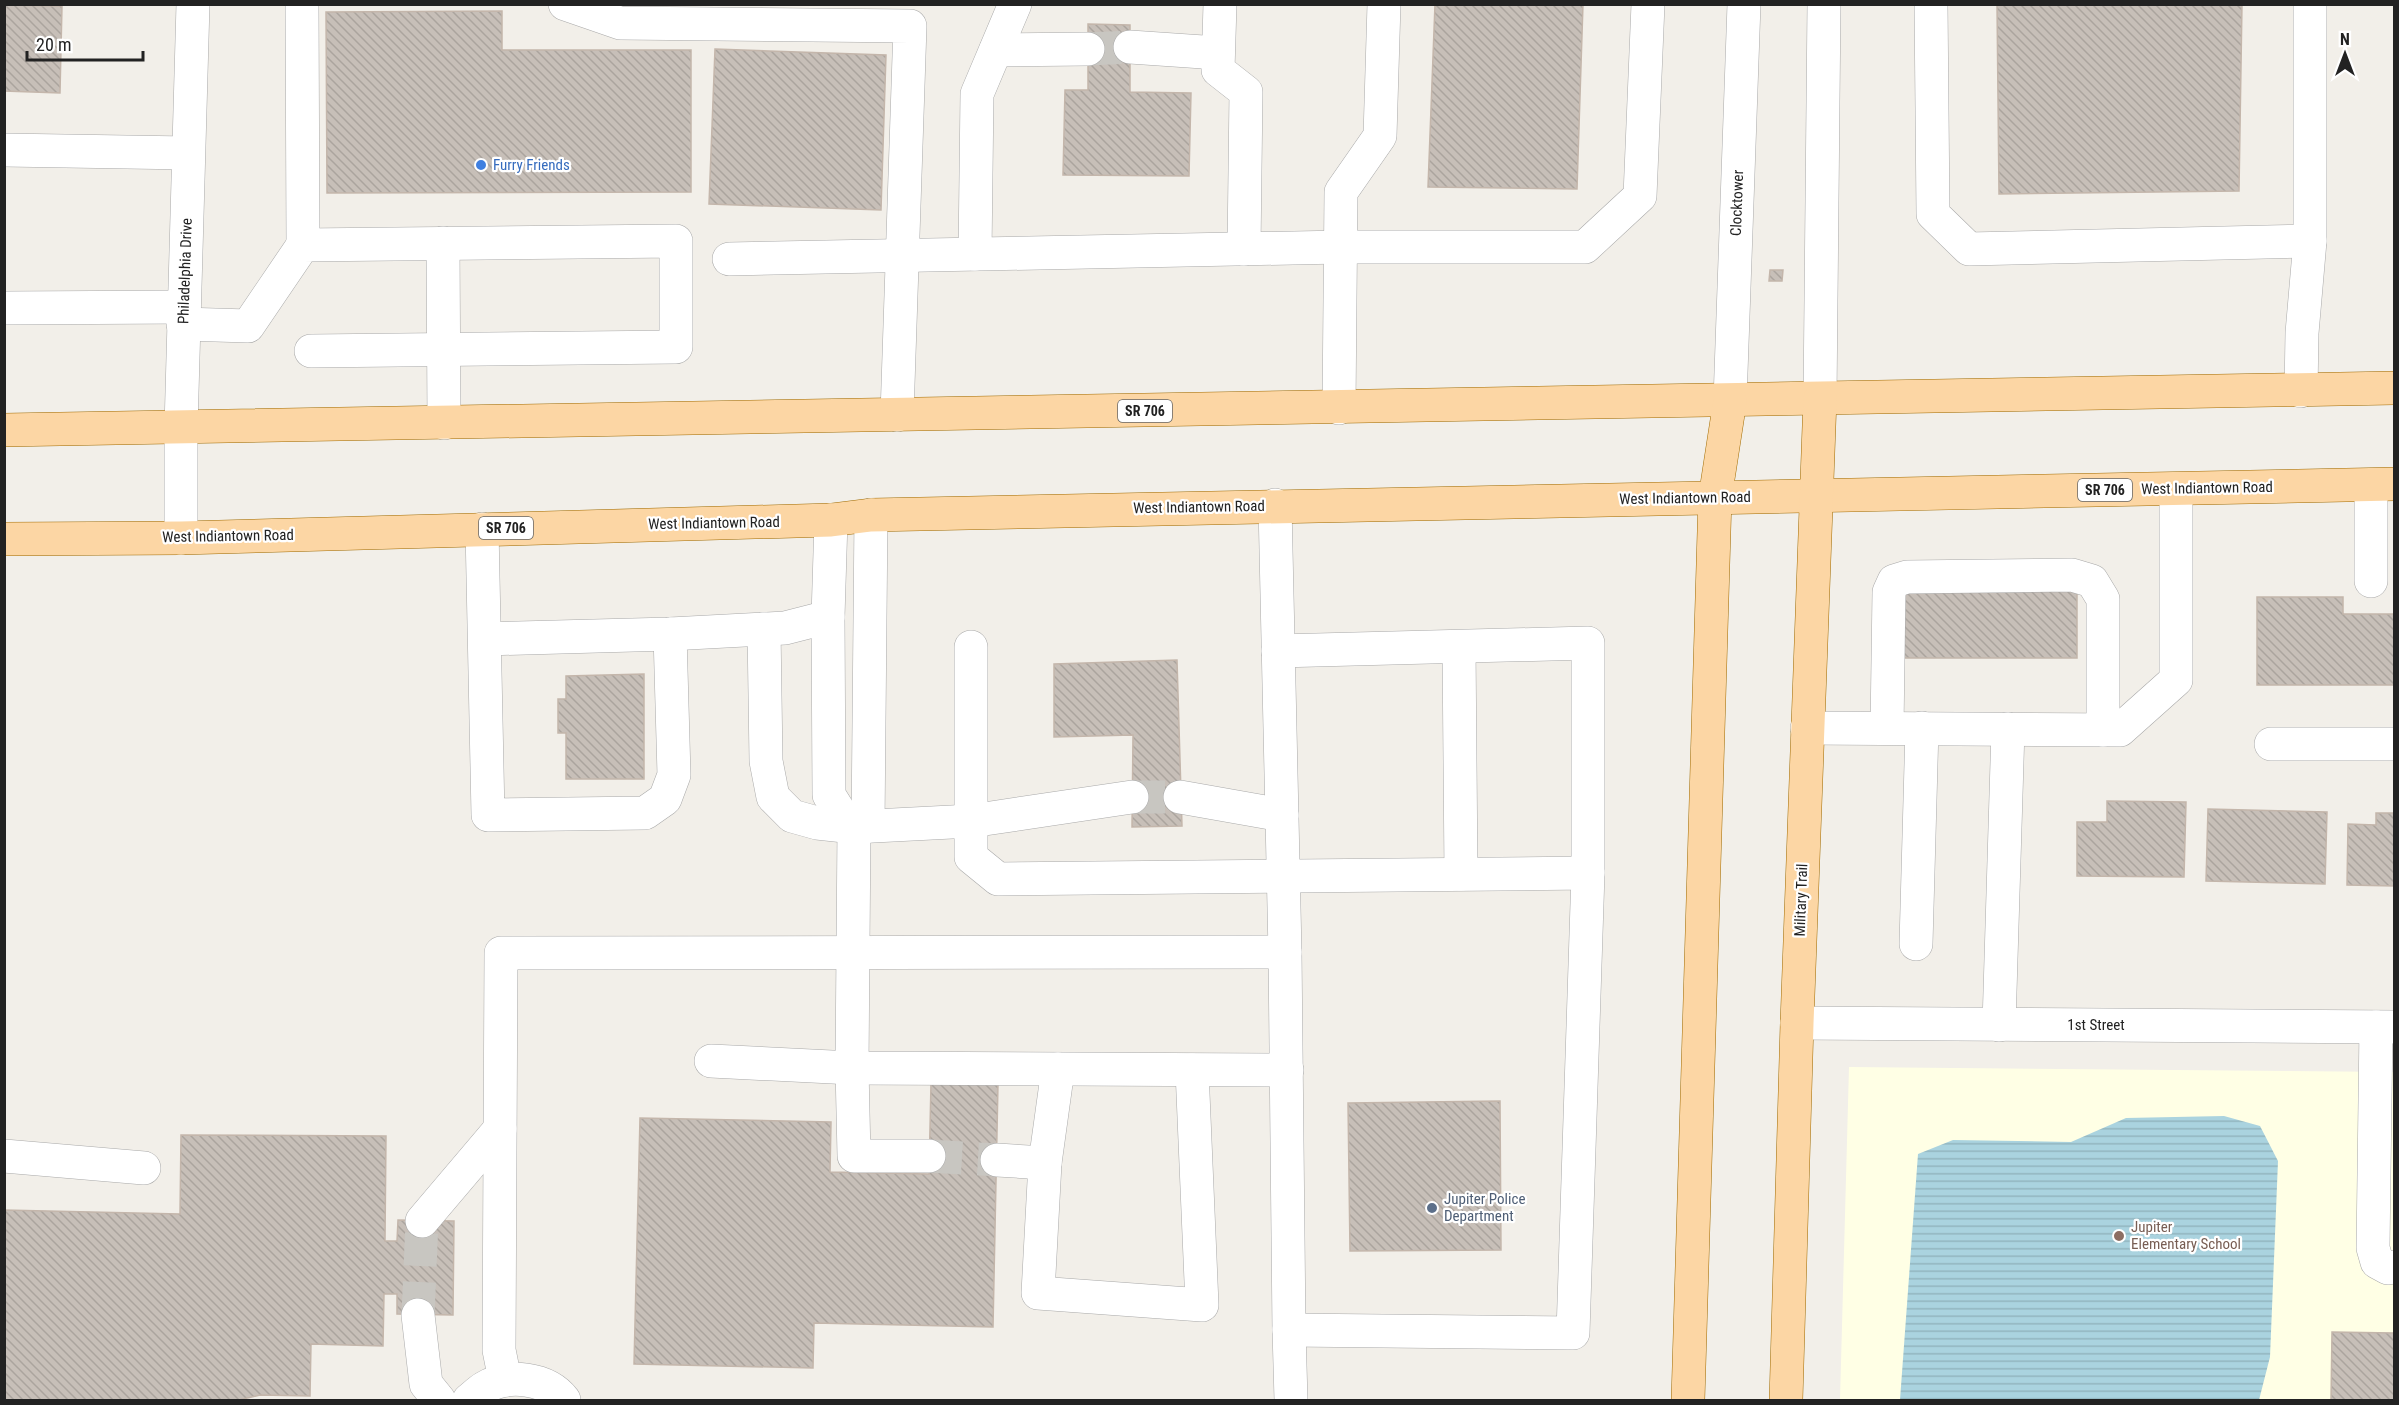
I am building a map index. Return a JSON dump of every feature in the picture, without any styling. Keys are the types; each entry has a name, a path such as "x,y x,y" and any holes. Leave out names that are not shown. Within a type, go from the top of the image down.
{"main road":[{"name":"SR 706","path":"4,430 2394,388"},
{"name":"Military Trail","path":"1786,1401 1807,728 1820,399"},
{"path":"1688,1401 1716,498 1730,401"},
{"name":"West Indiantown Road","path":"4,539 181,538 831,520 871,515 2383,485"}],"street":[{"name":"Philadelphia Drive","path":"181,538 181,428 193,4"},
{"path":"4,308 184,316 248,326 303,244 302,4"},
{"path":"565,4 620,23 910,26 897,416"},
{"path":"975,254 976,94 1015,4"},
{"path":"1220,4 1218,70 1245,92 1244,249"},
{"path":"1339,408 1341,192 1380,136 1384,4"},
{"path":"729,259 1341,247 1585,247 1640,196 1648,4"},
{"name":"Clocktower","path":"1730,401 1744,4"},
{"path":"1820,399 1824,4"},
{"path":"1930,4 1933,214 1969,249 2310,241"},
{"path":"2301,391 2302,333 2310,241 2310,4"},
{"path":"1130,47 1218,53"},
{"path":"996,50 1088,49"},
{"path":"4,150 188,153"},
{"path":"303,244 676,241 676,347 311,351"},
{"path":"443,243 444,423"},
{"path":"2371,581 2383,485"},
{"path":"1807,728 2120,730 2176,680 2176,489"},
{"path":"1275,506 1284,876 1289,1330 1292,1401"},
{"path":"871,515 861,826 852,953 854,1156 929,1156"},
{"path":"831,520 828,617 829,795 839,811 861,826"},
{"path":"482,529 488,814 645,813 665,799 674,775 670,634"},
{"path":"1887,728 1889,592 1894,581 1907,577 2072,575 2092,581 2103,599 2103,730"},
{"path":"485,639 764,629 785,627 828,617"},
{"path":"764,629 766,761 773,796 792,816 817,824 861,826 971,821 1132,797"},
{"path":"1278,651 1588,643 1588,873 1573,1333 1289,1330"},
{"path":"971,647 971,857 998,879 1588,873"},
{"path":"1459,647 1461,874"},
{"path":"1916,944 1922,728"},
{"path":"1999,1025 2008,729"},
{"path":"2271,744 2394,744"},
{"path":"1180,796 1282,814"},
{"path":"505,1380 499,1350 501,953 1285,952"},
{"name":"1st Street","path":"1797,1023 2385,1027"},
{"path":"2385,1027 2373,1248 2377,1262 2388,1268 2394,1267"},
{"path":"711,1061 852,1068 1287,1070"},
{"path":"1058,1069 1044,1163 1038,1293 1202,1305 1192,1070"},
{"path":"422,1221 500,1129"},
{"path":"4,1156 144,1168"},
{"path":"997,1160 1044,1163"},
{"path":"418,1315 426,1384 439,1401"},
{"path":"469,1401 485,1387 505,1380 525,1379 545,1385 564,1401"}],"shaded area":[{"name":"Jupiter Elementary School","path":"1849,1067 2394,1072 2394,1400 1840,1400"}],"water":[{"path":"2224,1116 2260,1126 2278,1161 2270,1357 2259,1400 1900,1400 1918,1154 1953,1140 2071,1142 2126,1118"}],"building":[{"path":"1435,4 1583,4 1577,189 1428,187"},
{"path":"1997,4 2242,4 2239,191 1999,194"},
{"path":"4,5 62,6 60,93 4,91"},
{"path":"502,11 502,50 691,50 691,192 327,193 326,12"},
{"path":"1088,24 1130,25 1130,92 1191,93 1189,176 1063,175 1065,90 1088,90"},
{"path":"715,49 886,55 881,210 709,204"},
{"path":"1770,270 1783,270 1782,281 1769,281"},
{"path":"1904,589 2077,590 2077,658 1903,658"},
{"path":"2257,597 2343,597 2343,614 2394,614 2394,685 2257,685"},
{"path":"1177,660 1182,826 1132,827 1133,735 1054,737 1054,664"},
{"path":"644,674 644,779 566,779 566,733 558,733 558,699 566,699 566,676"},
{"path":"2107,801 2186,802 2184,877 2077,876 2077,822 2107,822"},
{"path":"2208,809 2327,812 2325,884 2206,881"},
{"path":"2376,813 2394,813 2394,886 2347,885 2348,824 2376,825"},
{"path":"931,1083 998,1084 993,1327 814,1323 813,1368 634,1364 640,1118 831,1122 830,1172 929,1174"},
{"path":"1500,1101 1501,1250 1350,1251 1348,1103"},
{"path":"181,1135 386,1136 385,1241 397,1241 398,1220 454,1221 453,1315 397,1314 397,1294 384,1294 383,1346 311,1344 310,1396 260,1395 239,1400 4,1400 4,1210 180,1214"},
{"path":"2332,1332 2394,1333 2394,1400 2331,1400"}],"tunnel":[{"path":"1088,49 1130,47"},
{"path":"1132,797 1180,797"},
{"path":"929,1156 997,1160"},
{"path":"418,1315 422,1221"}],"place":[{"name":"Furry Friends","path":"481,165"},
{"name":"Jupiter Police Department","path":"1432,1208"},
{"name":"Jupiter Elementary School","path":"2119,1236"}]}
